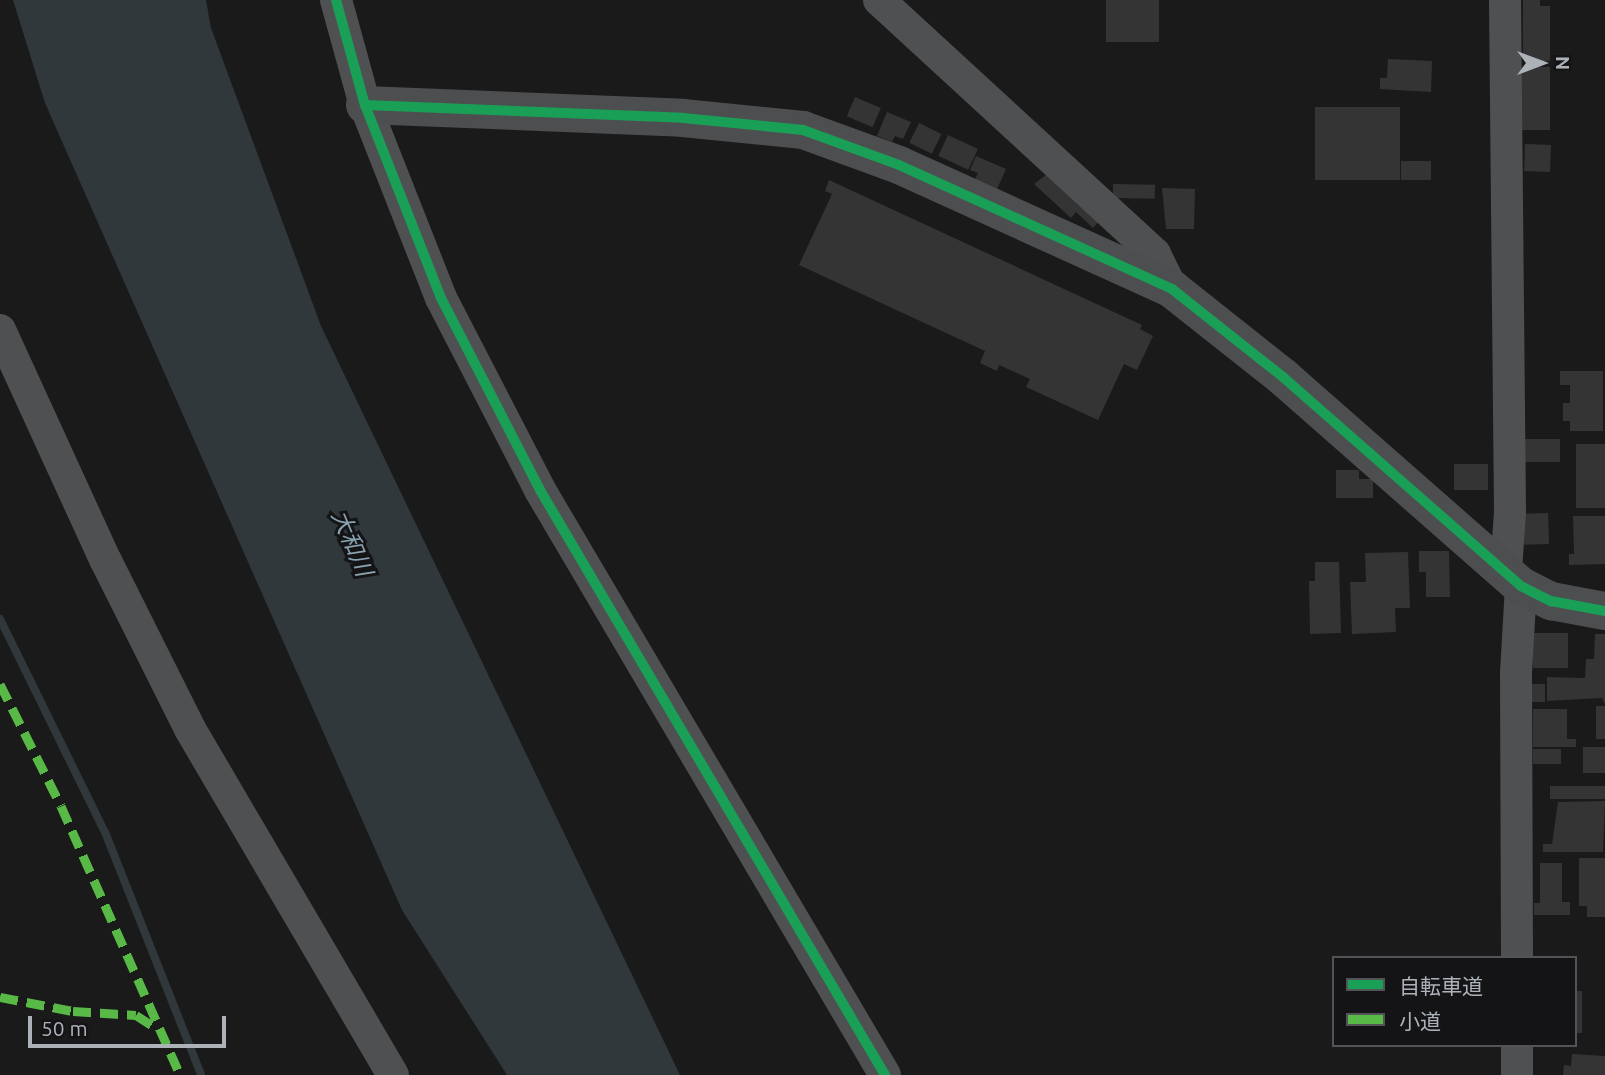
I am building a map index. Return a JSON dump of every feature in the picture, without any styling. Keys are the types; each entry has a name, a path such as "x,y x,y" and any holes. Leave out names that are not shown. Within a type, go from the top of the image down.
{"street":[{"path":"336,0 365,105 441,298 540,490 886,1075"},
{"path":"879,0 1155,254 1172,289"},
{"path":"1505,0 1510,513 1516,673 1517,956"},
{"path":"365,105 683,118 803,130 899,164 1172,289 1283,377 1514,578 1551,601 1605,611"},
{"path":"0,330 94,537 190,729 393,1075"},
{"path":"1517,1047 1517,1075"}],"water":[{"name":"大和川","path":"13,0 206,0 211,28 321,326 680,1075 507,1075 402,910 45,103"}],"building":[{"path":"1106,0 1159,0 1159,42 1106,42"},
{"path":"1523,0 1540,0 1540,6 1550,6 1550,61 1528,61 1528,55 1523,55"},
{"path":"1388,59 1432,61 1431,92 1380,89 1380,78 1387,78"},
{"path":"1516,67 1550,67 1550,130 1516,130"},
{"path":"855,97 881,108 873,127 847,116"},
{"path":"1315,107 1400,107 1400,180 1315,180"},
{"path":"887,112 911,122 903,139 895,136 892,142 877,136"},
{"path":"919,123 941,134 932,154 909,143"},
{"path":"948,135 978,149 968,170 938,156"},
{"path":"1525,144 1551,145 1550,172 1524,171"},
{"path":"976,156 1006,169 997,189 975,179 978,173 970,170"},
{"path":"1401,161 1431,161 1431,180 1401,180"},
{"path":"1050,172 1101,219 1093,228 1076,212 1071,218 1034,184"},
{"path":"829,180 1142,325 1140,329 1153,336 1137,370 1124,364 1098,420 1026,387 1030,379 999,365 997,371 980,363 985,351 799,265 832,194 825,191"},
{"path":"1113,184 1155,185 1155,199 1113,198"},
{"path":"1162,188 1195,189 1194,229 1166,229"},
{"path":"1560,371 1603,371 1603,431 1570,431 1570,421 1563,421 1563,403 1570,403 1570,385 1560,385"},
{"path":"1520,439 1560,439 1560,462 1520,462"},
{"path":"1576,444 1605,444 1605,508 1576,508"},
{"path":"1454,464 1488,464 1488,490 1454,490"},
{"path":"1336,470 1359,470 1359,479 1373,479 1373,498 1336,498"},
{"path":"1548,513 1549,544 1524,545 1523,514"},
{"path":"1573,516 1605,516 1605,564 1569,565 1569,554 1574,554"},
{"path":"1419,551 1449,551 1450,597 1426,597 1426,572 1419,572"},
{"path":"1408,552 1410,608 1395,608 1396,632 1352,634 1350,582 1366,582 1365,553"},
{"path":"1315,562 1339,562 1341,633 1310,634 1309,581 1315,581"},
{"path":"1533,633 1568,633 1568,668 1533,668"},
{"path":"1595,634 1605,634 1605,704 1602,698 1547,701 1547,677 1585,678 1586,659 1594,659"},
{"path":"1526,684 1545,684 1545,702 1526,702"},
{"path":"1596,706 1605,706 1605,739 1596,739"},
{"path":"1533,709 1567,709 1567,739 1576,739 1576,747 1533,747"},
{"path":"1583,747 1605,747 1605,773 1583,773"},
{"path":"1533,749 1561,749 1561,764 1533,764"},
{"path":"1550,786 1605,786 1605,799 1550,799"},
{"path":"1605,801 1603,852 1543,852 1543,844 1552,844 1558,802"},
{"path":"1579,858 1605,858 1605,917 1587,917 1587,906 1579,906"},
{"path":"1540,863 1562,863 1562,902 1570,902 1570,915 1534,915 1534,903 1540,903"},
{"path":"1577,991 1582,991 1582,1033 1577,1033"},
{"path":"1572,1054 1605,1056 1605,1075 1563,1075 1564,1065 1571,1066"}],"waterway":[{"path":"0,619 105,832 201,1075"}],"marked path":[{"path":"0,684 61,806 180,1075"},
{"path":"0,997 73,1011 136,1015 156,1028"}],"cycle path":[{"path":"336,0 365,105 441,298 540,490 885,1075"},
{"path":"365,105 683,118 803,130 899,165 1172,289 1283,377 1521,586 1551,601 1605,611"}]}
